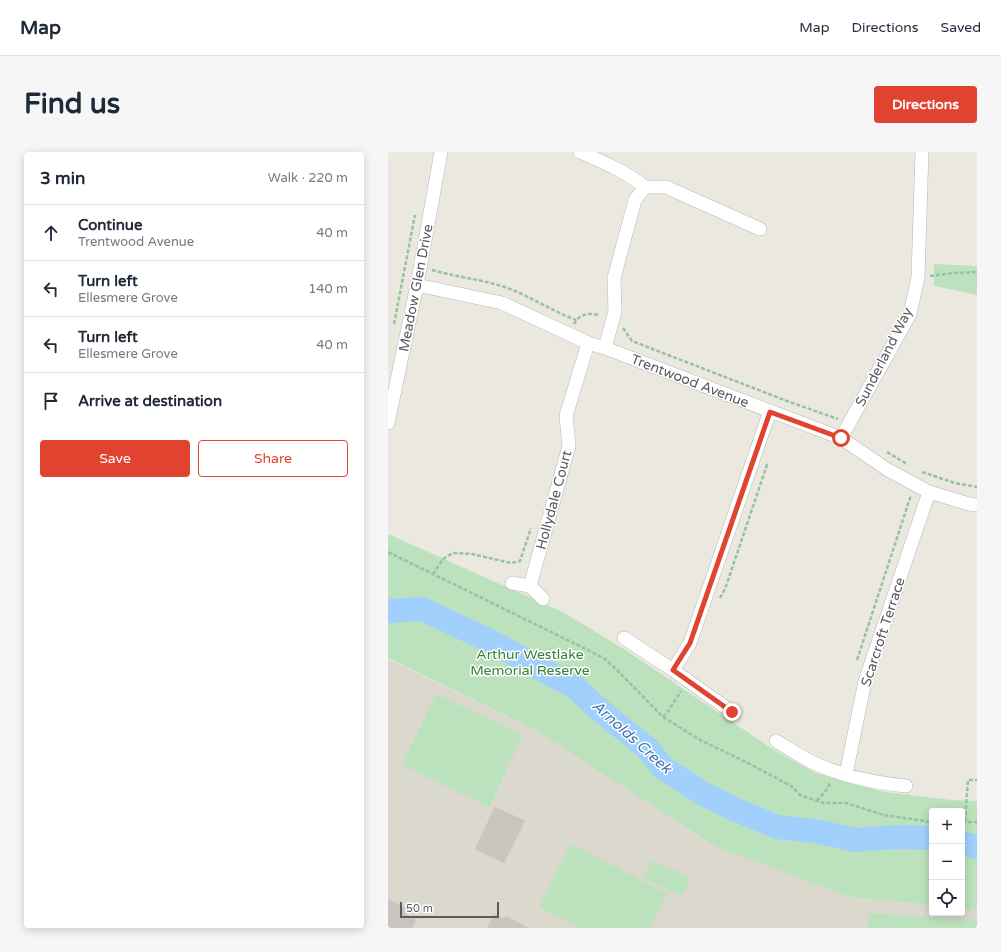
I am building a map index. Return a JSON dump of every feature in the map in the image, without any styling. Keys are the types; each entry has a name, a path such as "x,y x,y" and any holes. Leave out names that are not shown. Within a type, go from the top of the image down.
{"street":[{"name":"Meadow Glen Drive","path":"388,423 417,285 441,152"},
{"path":"580,152 620,169 645,187 666,187 760,229"},
{"name":"Sunderland Way","path":"841,438 843,422 910,314 918,276 922,152"},
{"path":"605,348 615,311 614,278 635,200 645,187"},
{"name":"Trentwood Avenue","path":"417,285 502,304 588,343 605,348 841,438 888,470 929,492 977,505"},
{"name":"Hollydale Court","path":"530,586 569,446 566,416 588,343"},
{"path":"673,670 690,643 770,412"},
{"name":"Scarcroft Terrace","path":"846,774 865,681 929,492"},
{"path":"512,583 530,586 543,599"},
{"path":"624,638 673,670 732,712"},
{"path":"776,741 813,763 846,774 906,786"}],"path":[{"path":"394,325 406,265"},
{"path":"918,276 938,276 955,272 977,272"},
{"path":"569,335 576,320 583,315 591,314 613,318 622,325 632,341 843,422"},
{"path":"841,412 843,422"},
{"path":"886,452 913,468"},
{"path":"920,472 955,483 977,487"},
{"path":"433,574 443,559 453,553 472,554 511,563 520,561 533,522"},
{"path":"388,552 599,655 618,671 663,717 700,740 791,786 800,795 824,803 846,803 884,815 929,822"},
{"path":"965,812 968,780 977,780"},
{"path":"965,822 977,822"}],"shaded area":[{"path":"388,659 534,729 850,897 929,905 929,916 965,916 965,908 977,910 977,928 388,928"}],"green space":[{"path":"934,264 977,266 977,295 934,286"},
{"name":"Arthur Westlake Memorial Reserve","path":"388,534 563,612 627,651 777,752 816,773 884,792 951,800 977,801 977,910 965,908 965,808 929,808 929,905 850,897 717,847 534,729 388,658"},
{"path":"436,694 523,735 489,807 402,765"},
{"path":"571,844 667,893 650,928 581,928 539,907"},
{"path":"652,860 691,878 682,896 643,878"},
{"path":"869,913 977,921 977,928 868,928"}],"building":[{"path":"495,807 525,821 504,863 475,849"},
{"path":"388,899 408,909 406,914 416,920 412,928 388,928"},
{"path":"494,914 504,919 506,916 528,928 487,928"}],"waterway":[{"name":"Arnolds Creek","path":"388,611 422,609 490,641 576,688 596,707 648,749 663,768 704,794 734,809 777,827 815,831 855,840 897,837 929,838"},
{"name":"Arnolds Creek","path":"965,844 977,847"}],"route":[{"path":"732,712 673,670 690,643 770,412 841,438"}]}
